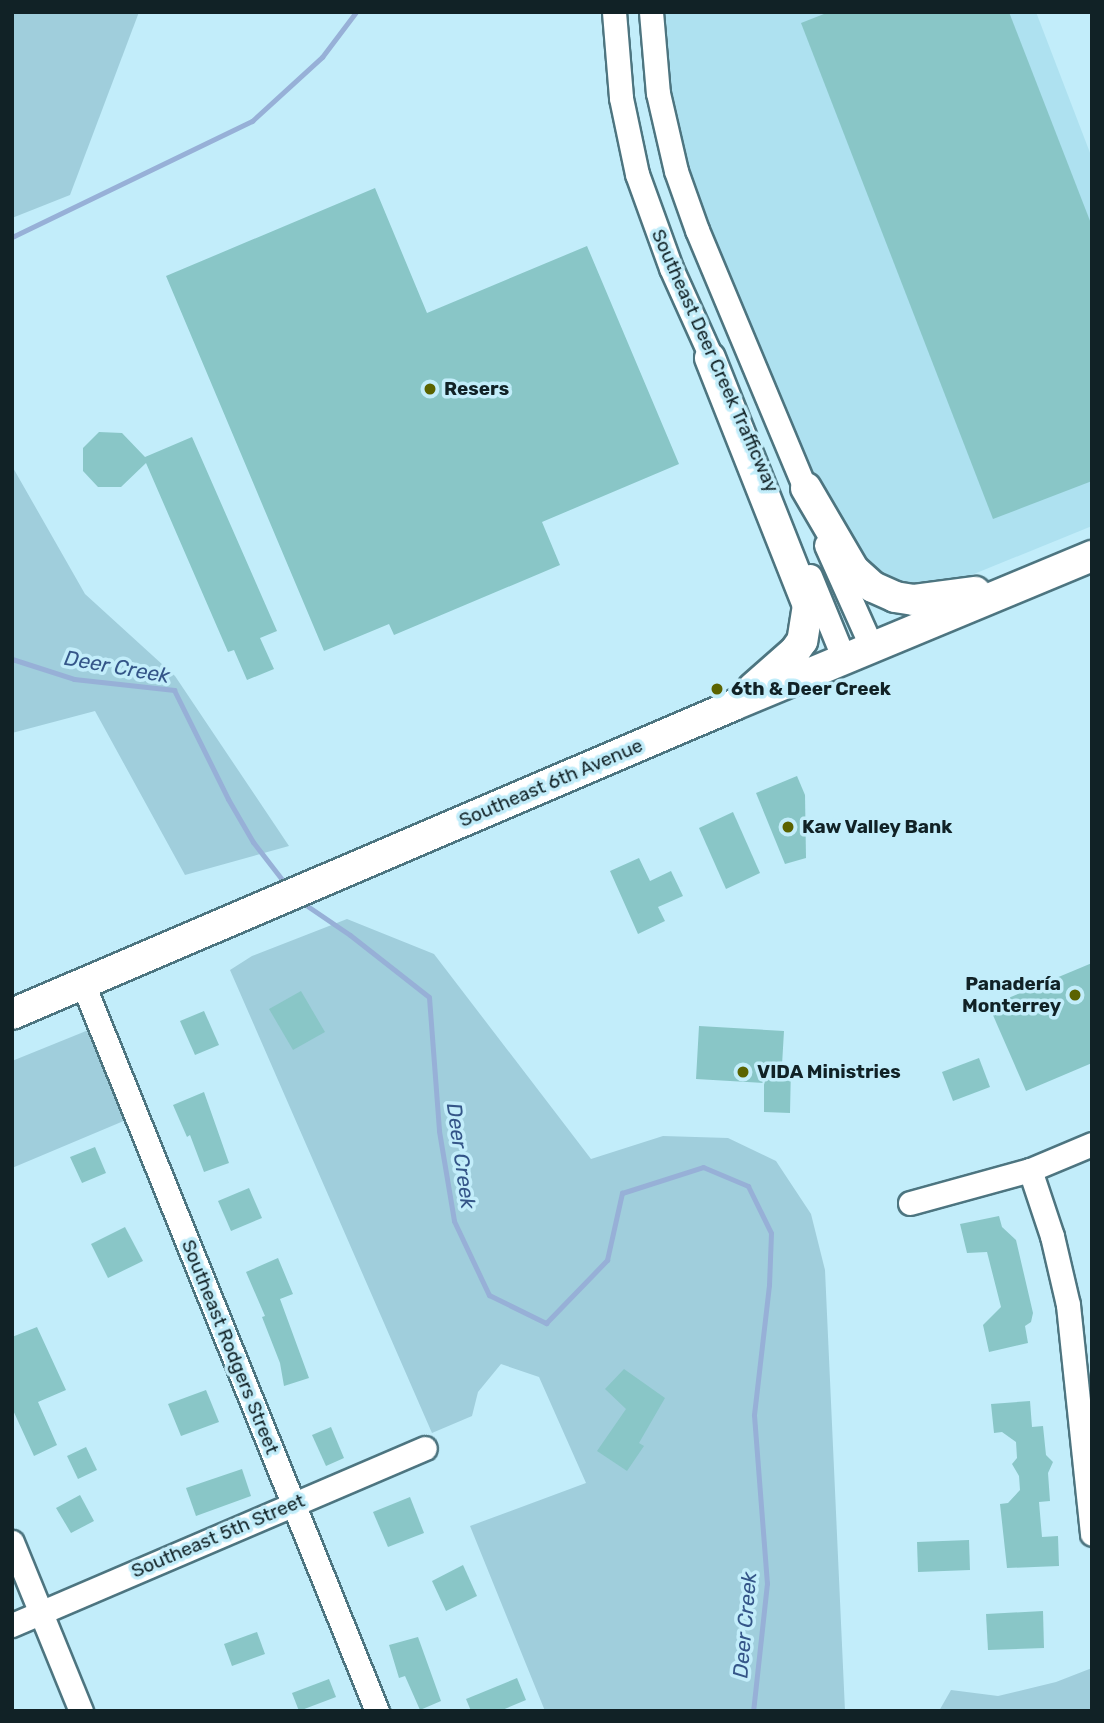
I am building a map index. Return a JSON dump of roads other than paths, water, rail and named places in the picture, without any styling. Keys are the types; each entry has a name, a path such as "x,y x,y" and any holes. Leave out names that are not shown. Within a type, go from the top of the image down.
{"main road":[{"path":"710,358 732,419 800,584 809,614 802,641 795,652 734,705"},
{"path":"806,488 854,570 880,592 914,600 1014,587"},
{"name":"Southeast 6th Avenue","path":"12,1014 734,705 1092,556"}],"street":[{"name":"Southeast Deer Creek Trafficway","path":"614,12 621,98 637,174 671,268 710,358 740,413 844,659"},
{"name":"Southeast Deer Creek Trafficway","path":"651,12 658,93 676,171 697,230 806,488 827,547 872,648"},
{"name":"Southeast Rodgers Street","path":"83,984 377,1711"},
{"path":"910,1203 1030,1170 1092,1144"},
{"path":"1030,1170 1052,1236 1068,1305 1092,1534"},
{"name":"Southeast 5th Street","path":"12,1625 425,1448"},
{"path":"12,1542 81,1711"}],"waterway":[{"name":"Deer Creek","path":"12,237 252,121 322,57 356,12"},
{"name":"Deer Creek","path":"12,659 74,679 174,690 228,799 253,842 287,886"},
{"name":"Deer Creek","path":"300,901 350,935 429,997 439,1131 454,1221 489,1295 546,1323 607,1260 622,1193 703,1167 748,1186 771,1233 769,1285 754,1415 767,1583 753,1711"}],"place":[{"name":"Resers","path":"430,389"},
{"name":"6th & Deer Creek","path":"717,689"},
{"name":"Kaw Valley Bank","path":"788,827"},
{"name":"Panadería Monterrey","path":"1075,995"},
{"name":"VIDA Ministries","path":"743,1072"}]}
